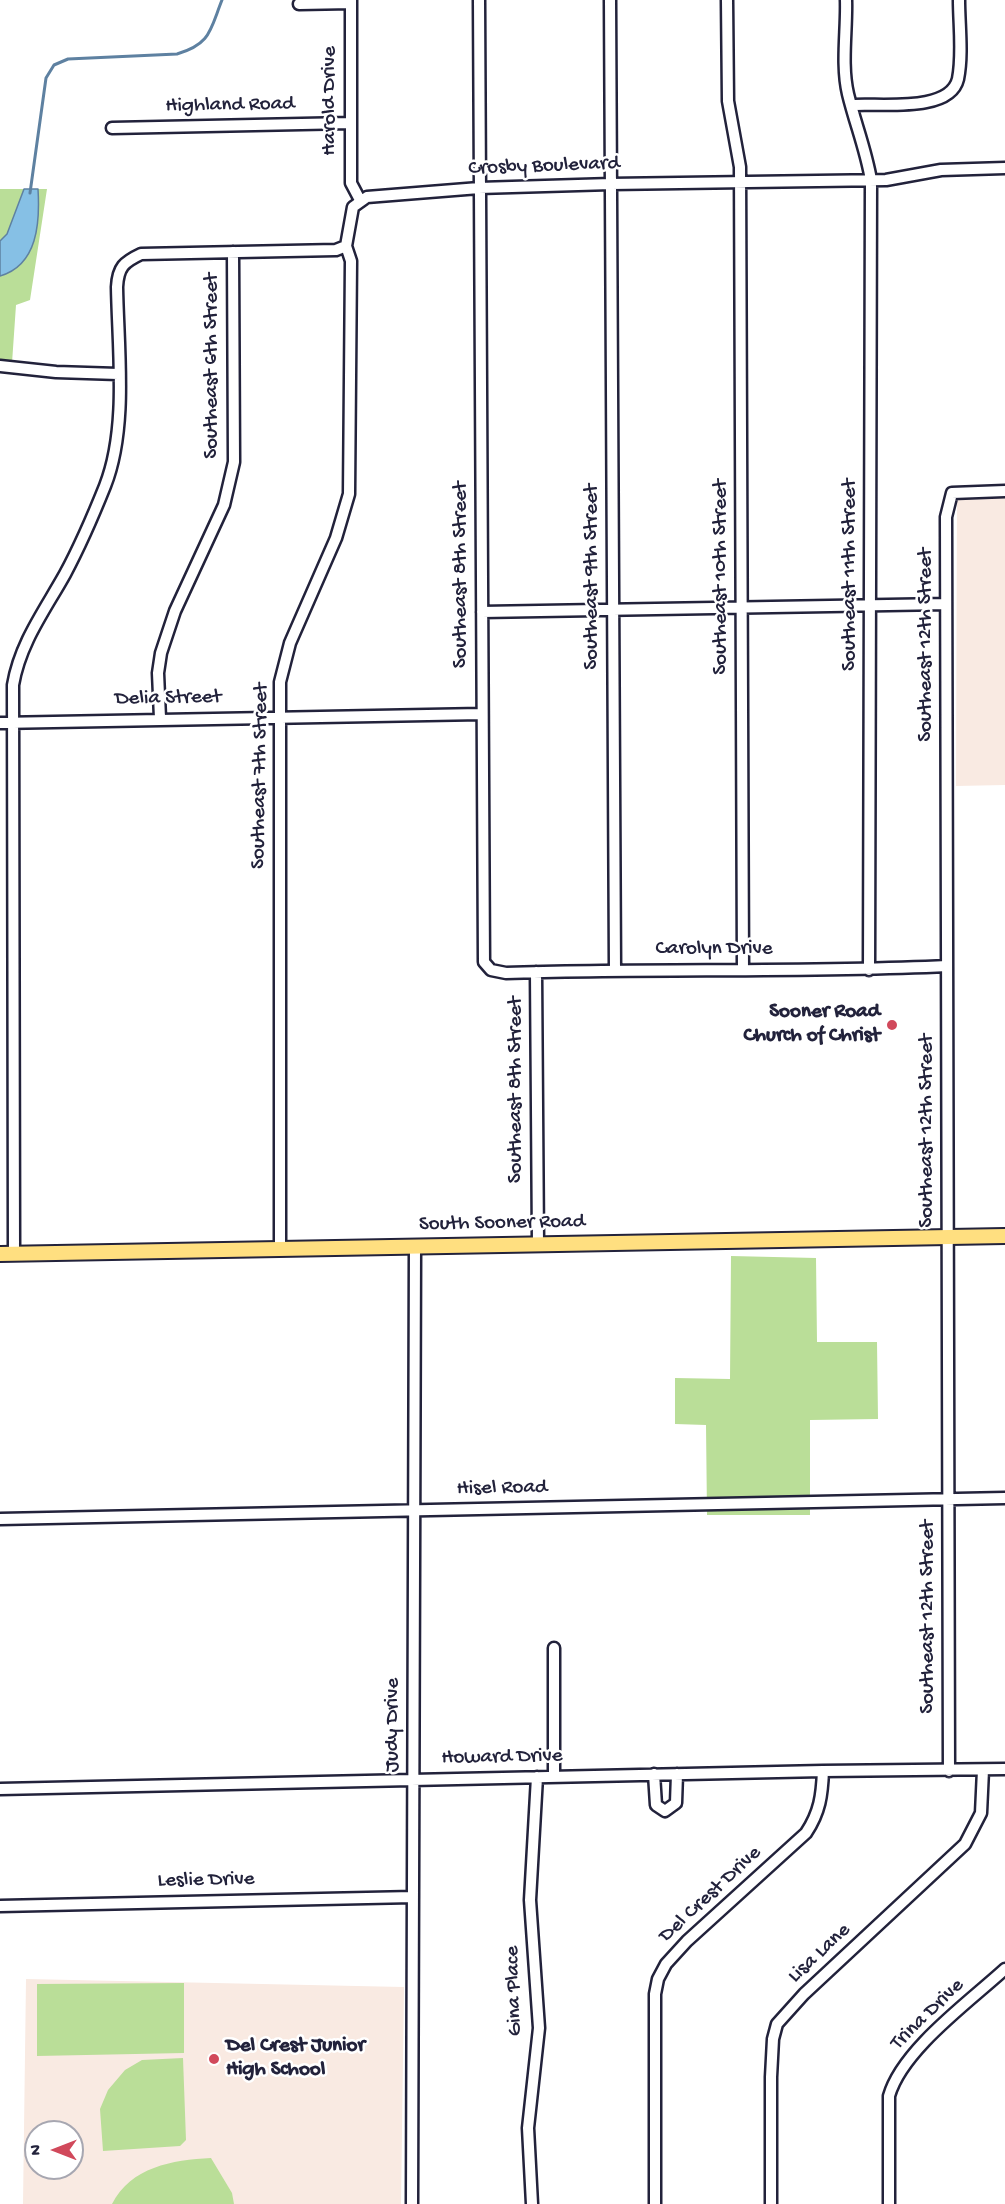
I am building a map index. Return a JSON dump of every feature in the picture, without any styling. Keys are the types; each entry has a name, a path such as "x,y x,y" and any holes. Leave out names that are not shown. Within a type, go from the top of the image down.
{"main road":[{"name":"South Sooner Road","path":"7,1254 1005,1236"}],"street":[{"name":"Southeast 8th Street","path":"479,0 484,962"},
{"name":"Southeast 9th Street","path":"610,0 615,969"},
{"name":"Southeast 10th Street","path":"727,0 728,101 740,167 743,970"},
{"name":"Southeast 11th Street","path":"846,0 845,75 848,96 853,105 866,149 871,180 869,970"},
{"path":"853,105 922,103 940,100 951,92 957,81 959,64 959,0"},
{"path":"299,4 351,2"},
{"name":"Harold Drive","path":"351,2 349,123 351,183 360,200"},
{"name":"Highland Road","path":"112,128 349,123"},
{"name":"Crosby Boulevard","path":"360,200 367,197 479,188 871,180 904,178 941,170 1005,168"},
{"path":"7,1254 13,685 21,652 68,569 106,485 117,439 118,273 123,263 141,254 336,250 346,246 350,216 360,200"},
{"name":"Southeast 7th Street","path":"280,1249 280,682 290,643 336,538 349,494 351,261 346,246"},
{"name":"Southeast 6th Street","path":"160,718 158,673 161,652 176,611 224,505 234,462 233,252"},
{"path":"0,366 56,372 118,374"},
{"name":"Southeast 12th Street","path":"949,1771 946,517 952,493 1005,491"},
{"path":"482,612 871,603 946,604"},
{"name":"Delia Street","path":"0,723 160,718 481,714"},
{"name":"Carolyn Drive","path":"484,962 491,970 506,973 615,969 869,970 947,966"},
{"name":"Southeast 8th Street","path":"536,972 538,1244"},
{"name":"Judy Drive","path":"412,2204 415,1246"},
{"name":"Hisel Road","path":"0,1519 1005,1498"},
{"path":"554,1648 554,1776"},
{"name":"Howard Drive","path":"0,1788 1005,1769"},
{"name":"Lisa Lane","path":"771,2204 771,2078 773,2039 777,2024 804,1994 965,1844 981,1813 983,1770"},
{"name":"Del Crest Drive","path":"655,2204 655,1994 658,1979 666,1964 687,1941 806,1833 816,1818 821,1803 824,1771"},
{"path":"654,1774 656,1805 665,1811 676,1803 677,1774"},
{"name":"Gina Place","path":"532,2204 528,2128 538,2028 530,1900 537,1777"},
{"name":"Leslie Drive","path":"0,1906 413,1897"},
{"name":"Trina Drive","path":"889,2204 889,2096 894,2081 904,2063 1005,1969"}],"shaded area":[{"path":"957,496 1005,496 1005,785 956,786"},
{"name":"Del Crest Junior High School","path":"26,1979 404,1987 401,2204 23,2204 24,2129 24,2180 84,2180 84,2120 24,2120"}],"green space":[{"path":"0,189 47,189 30,300 16,305 12,363 0,363"},
{"path":"731,1256 816,1258 817,1342 877,1342 878,1419 810,1420 810,1515 707,1515 706,1425 675,1424 675,1378 730,1379"},
{"path":"184,1983 184,2053 37,2056 37,1984"},
{"path":"183,2058 186,2140 180,2146 103,2151 100,2109 108,2090 125,2070 142,2060"},
{"path":"211,2158 232,2193 234,2204 112,2204 120,2191 141,2174 168,2164"}],"water":[{"path":"24,189 38,189 37,228 34,241 22,262 13,270 0,276 0,241 7,234"}],"waterway":[{"path":"30,193 46,78 54,65 68,59 177,54 188,50 197,46 208,34 222,0"}],"place":[{"name":"Sooner Road Church of Christ","path":"892,1025"},
{"name":"Del Crest Junior High School","path":"214,2059"}]}
